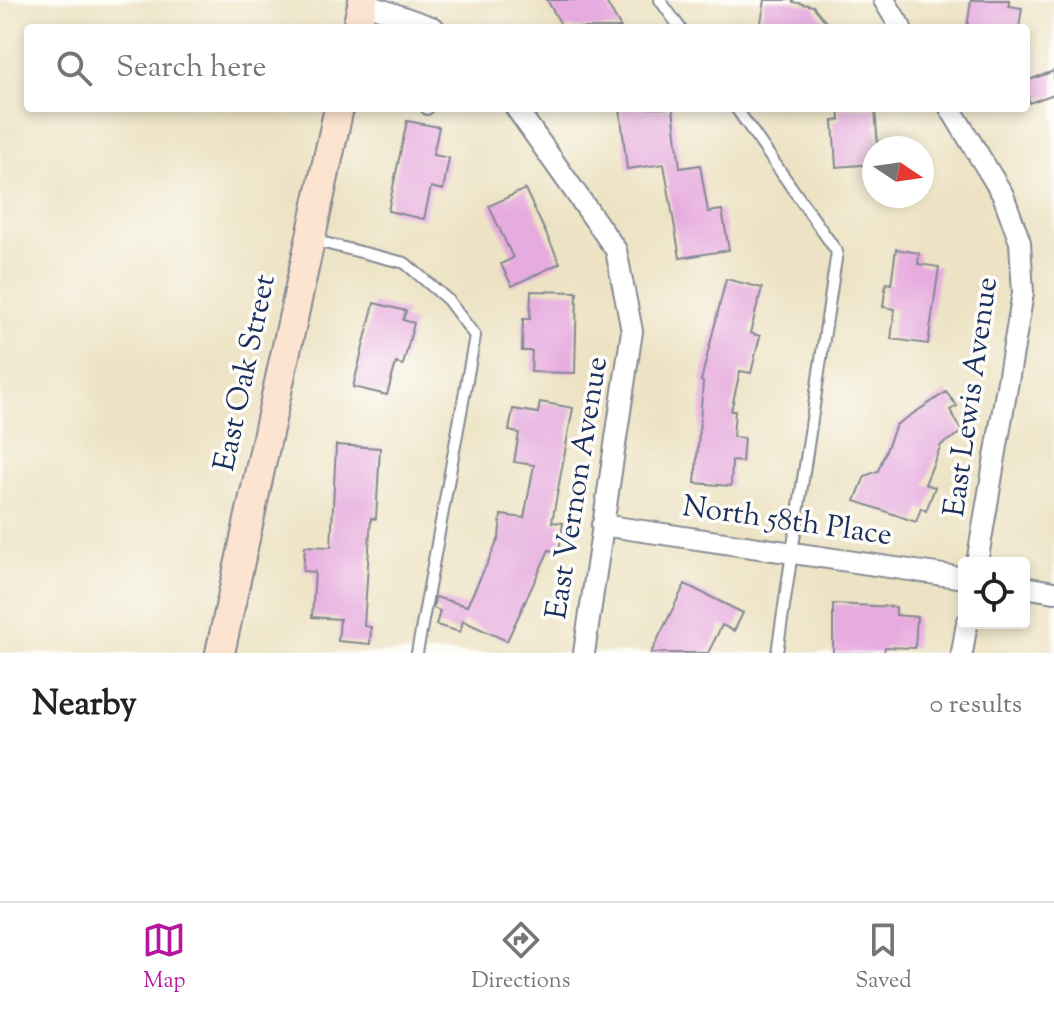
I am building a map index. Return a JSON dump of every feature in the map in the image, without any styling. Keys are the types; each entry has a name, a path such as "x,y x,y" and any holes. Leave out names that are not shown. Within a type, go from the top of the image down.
{"street":[{"path":"884,0 899,24"},
{"path":"361,10 418,24"},
{"name":"East Oak Street","path":"220,653 338,112"},
{"name":"East Vernon Avenue","path":"519,112 616,250 632,331 584,653"},
{"name":"East Lewis Avenue","path":"952,112 1003,195 1020,242 1023,293 978,557"},
{"name":"North 58th Place","path":"602,525 958,577"},
{"path":"1030,588 1054,592"},
{"path":"962,653 966,629"}],"lane":[{"path":"660,0 677,24"},
{"path":"739,112 837,252 777,653"},
{"path":"310,240 405,263 448,300 475,336 417,653"}],"building":[{"path":"547,0 605,0 619,24 561,24"},
{"path":"765,0 793,0 813,6 828,24 761,24"},
{"path":"971,0 1009,0 1009,6 1022,8 1020,24 968,24"},
{"path":"1054,71 1054,94 1030,103 1030,80"},
{"path":"620,112 673,112 680,168 700,165 708,212 722,210 729,250 680,258 664,164 627,169"},
{"path":"839,112 875,112 877,136 862,136 862,165 836,167 833,121 840,120"},
{"path":"407,121 439,127 433,155 449,158 443,190 431,187 424,219 388,211"},
{"path":"525,189 560,263 512,286 501,264 513,258 489,206"},
{"path":"896,249 919,253 918,264 939,267 928,344 891,339 895,309 883,307 886,283 891,284"},
{"path":"726,279 762,288 750,333 760,336 751,373 740,371 731,411 735,411 733,437 744,438 742,462 732,461 731,486 695,483 701,381"},
{"path":"531,291 577,292 575,373 531,372 532,351 522,351 523,319 530,319"},
{"path":"374,303 406,311 403,320 414,323 403,365 396,363 387,395 353,387"},
{"path":"946,392 957,406 950,410 962,432 941,445 925,484 935,487 926,511 921,508 916,522 855,501 865,476 878,471 896,425"},
{"path":"540,402 573,408 552,522 563,523 559,552 549,550 507,641 463,621 460,632 436,625 440,611 433,608 435,597 467,606 499,538 501,515 524,518 534,465 514,462 519,433 509,431 513,409 538,413"},
{"path":"336,445 380,448 376,519 371,518 364,626 371,627 370,644 338,641 340,619 312,617 315,572 303,571 305,546 331,547"},
{"path":"685,584 743,613 734,631 722,625 708,653 651,653"},
{"path":"833,604 896,607 896,615 917,617 915,648 885,647 884,653 833,653"}]}
